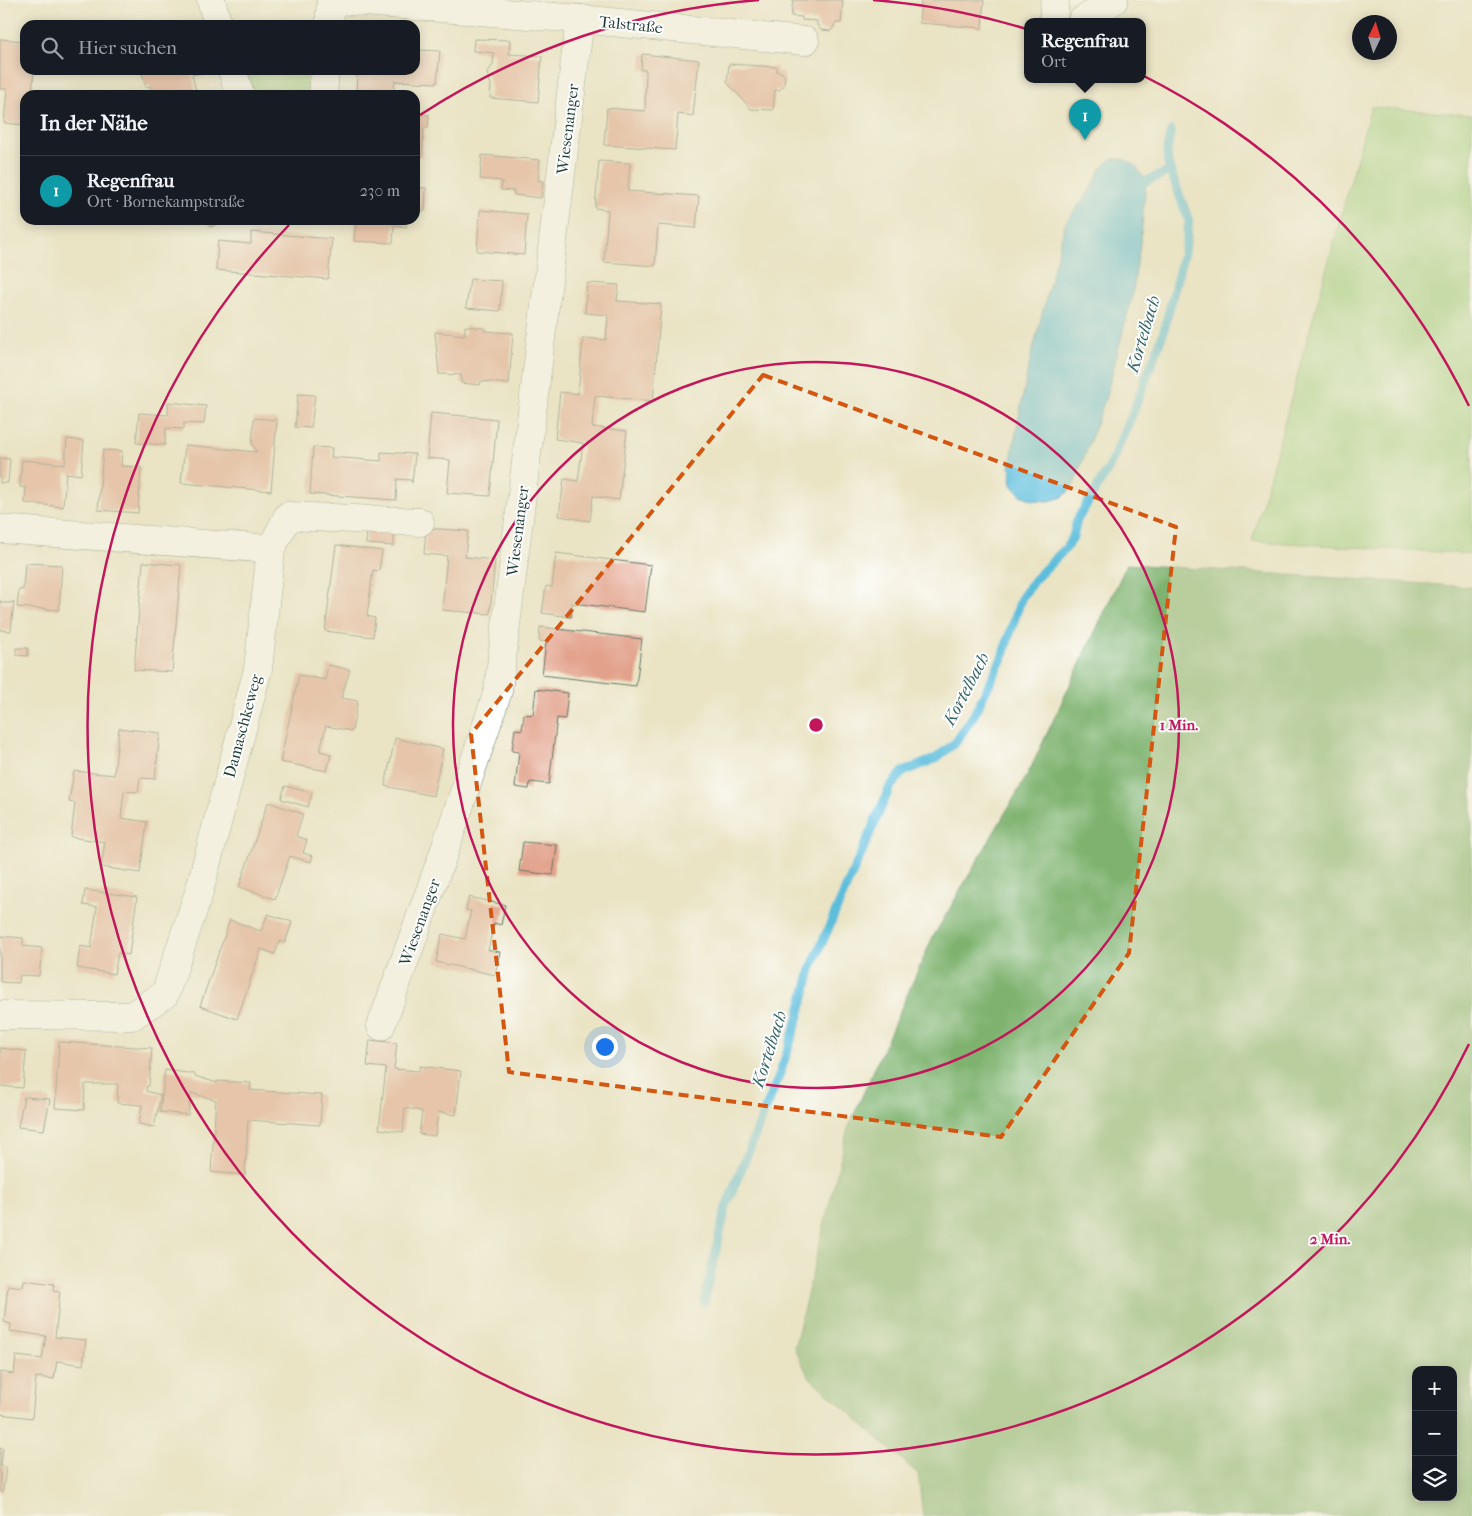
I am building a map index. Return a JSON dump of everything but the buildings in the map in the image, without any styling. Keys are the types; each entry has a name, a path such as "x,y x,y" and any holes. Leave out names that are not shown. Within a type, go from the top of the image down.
{"street":[{"path":"211,0 217,20"},
{"path":"329,20 331,0"},
{"name":"Talstraße","path":"338,0 429,4 805,41"},
{"path":"1053,18 1055,0"},
{"path":"1087,18 1114,0"},
{"name":"Wiesenanger","path":"381,1026 444,852 498,691 580,19"},
{"path":"234,75 238,90"},
{"path":"323,90 325,75"},
{"path":"0,529 271,550 288,516 420,522"},
{"name":"Damaschkeweg","path":"0,1015 132,1016 165,994 199,892 258,669 271,550"}],"highlighted area":[{"path":"763,375 1176,527 1129,953 1001,1137 509,1072 471,734"}],"green space":[{"path":"248,75 316,75 314,90 253,90"},
{"path":"1371,107 1472,115 1472,554 1252,541"},
{"path":"1127,564 1472,587 1472,1516 923,1516 918,1474 809,1377 794,1348 848,1128 932,939 1028,774"}],"water":[{"path":"1111,159 1123,159 1135,165 1146,181 1141,238 1132,296 1106,397 1074,485 1063,497 1049,501 1033,500 1021,495 1012,485 1010,464 1028,369 1065,224 1095,183 1101,169"}],"waterway":[{"name":"Kortelbach","path":"704,1302 726,1207 779,1076 798,1019 812,966 890,787 903,772 935,759 956,742 974,715 1002,658 1021,599 1034,580 1066,548 1073,537 1077,520 1109,468 1132,415 1163,334 1186,244 1189,221 1168,164 1167,149 1171,131"},
{"path":"1146,181 1170,171"}],"place":[{"name":"Regenfrau","path":"1085,140"}]}
